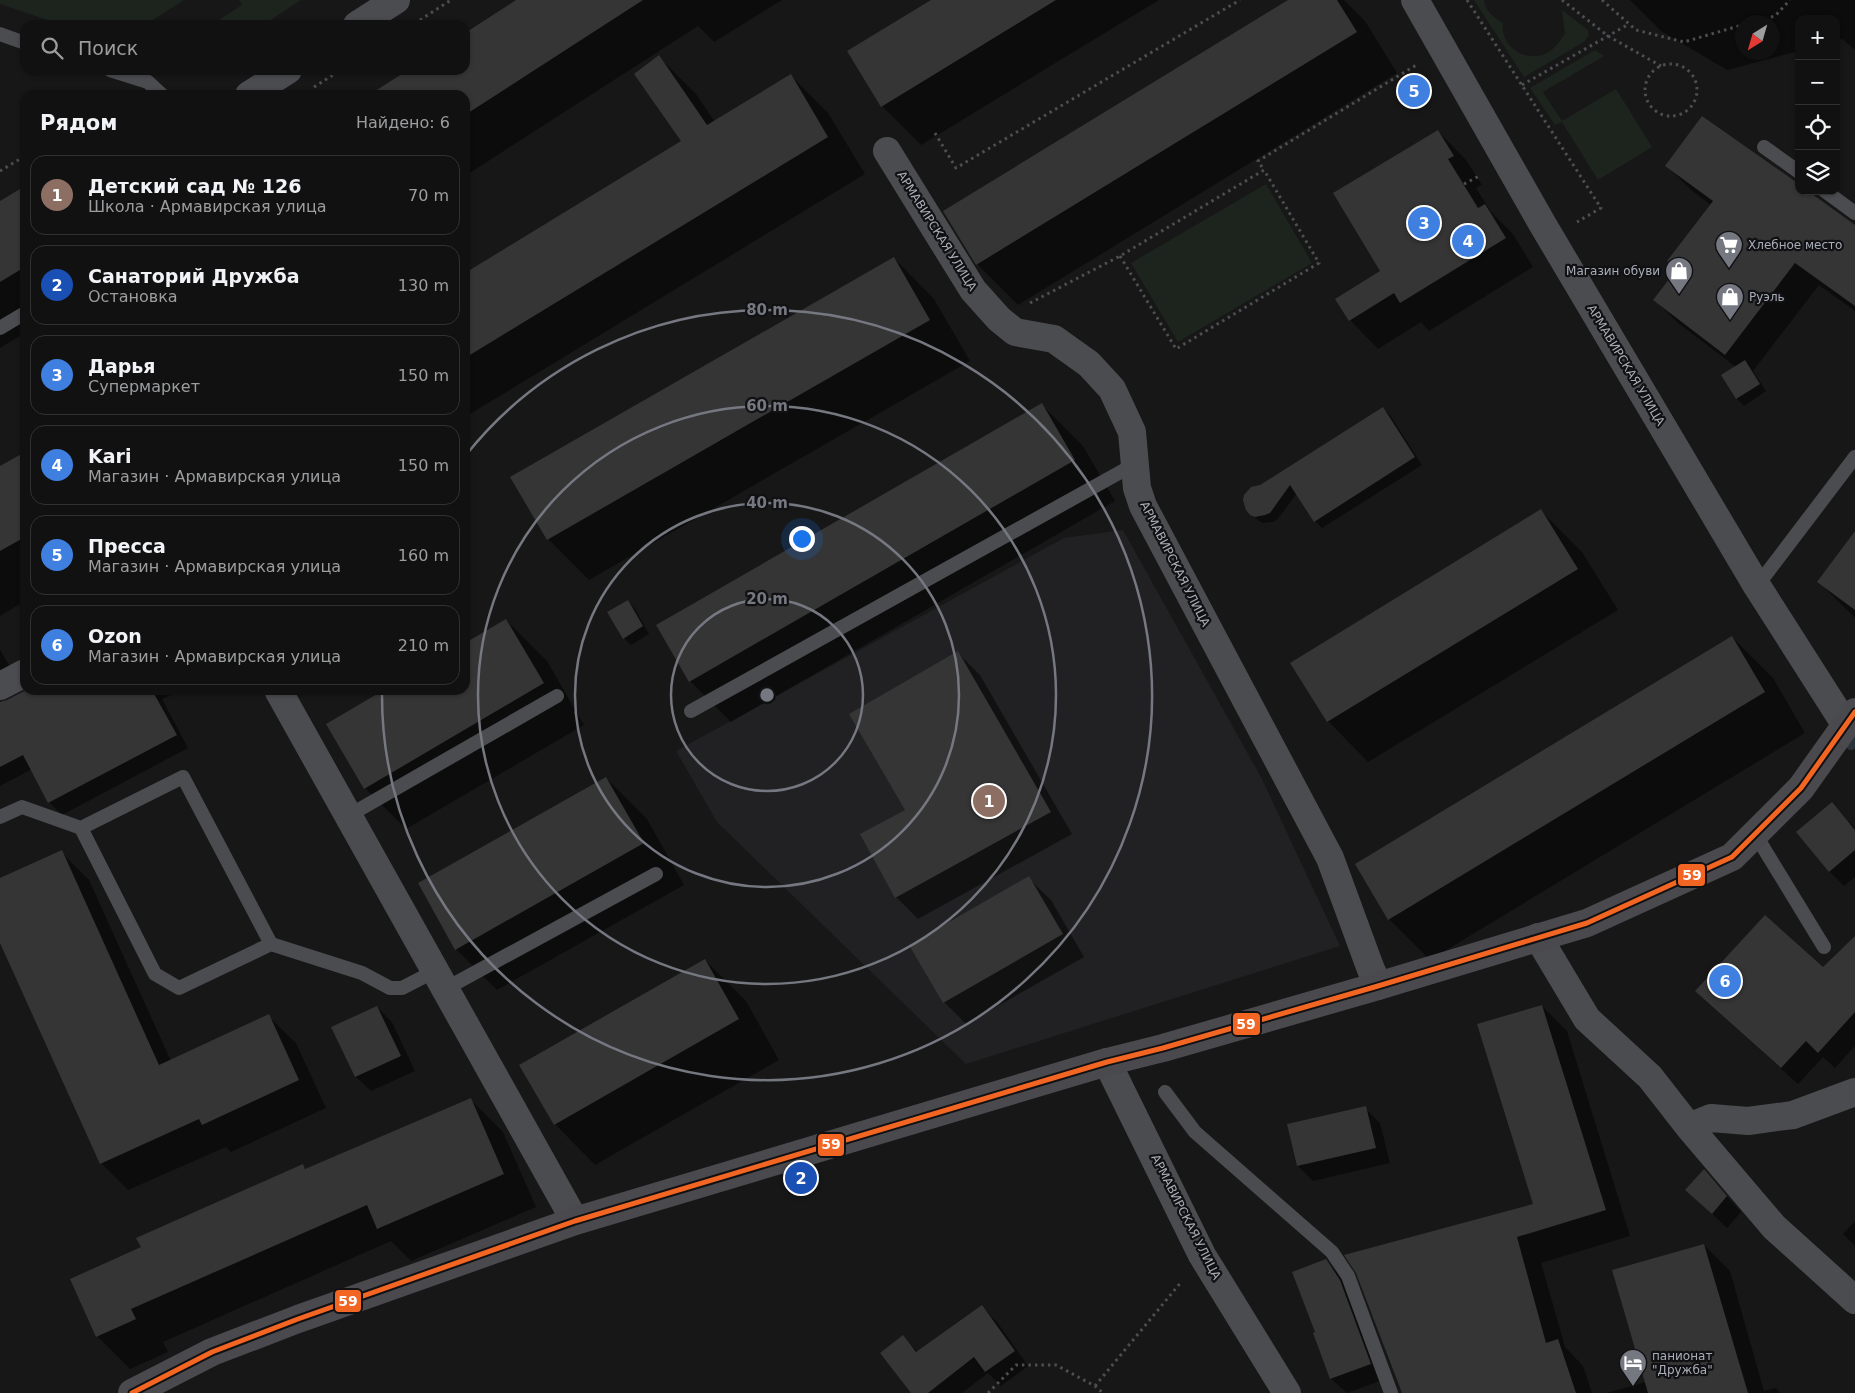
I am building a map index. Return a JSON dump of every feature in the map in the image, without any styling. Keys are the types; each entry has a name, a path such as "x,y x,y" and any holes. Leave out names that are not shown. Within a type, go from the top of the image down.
{"main road":[{"path":"132,1393 212,1352 298,1319 575,1221 1107,1062 1378,986 1587,923 1732,857 1801,788 1850,718"}],"street":[{"path":"365,20 396,0"},
{"name":"АРМАВИРСКАЯ УЛИЦА","path":"1415,0 1550,238 1757,586 1850,718"},
{"path":"257,90 280,75"},
{"name":"АРМАВИРСКАЯ УЛИЦА","path":"887,151 973,290 999,319 1016,332 1054,339 1089,364 1112,389 1132,432 1137,488 1143,506 1330,858 1378,986"},
{"path":"0,686 20,676"},
{"path":"281,695 575,1221"},
{"path":"1538,938 1587,1019 1650,1077 1689,1127 1774,1228 1855,1300"},
{"name":"АРМАВИРСКАЯ УЛИЦА","path":"1107,1062 1202,1255 1287,1393"},
{"path":"1689,1127 1711,1118 1748,1121 1793,1115 1855,1092"}],"lane":[{"path":"0,34 20,40"},
{"path":"126,75 148,82 157,90"},
{"path":"1764,147 1795,169"},
{"path":"1830,195 1855,213"},
{"path":"0,328 20,316"},
{"path":"1757,586 1855,457"},
{"path":"691,710 1135,464"},
{"path":"348,816 557,696"},
{"path":"81,828 183,777 271,944"},
{"path":"0,816 22,807 81,828 155,974 179,988 271,944 362,973 390,988 402,988 440,980 656,874"},
{"path":"1755,834 1824,947"},
{"path":"1165,1092 1195,1132 1332,1252 1348,1276 1390,1393"}],"path":[{"path":"420,20 451,0"},
{"path":"935,133 956,168 1240,0"},
{"path":"1467,0 1601,208 1550,238"},
{"path":"1562,0 1608,36 1661,66 1670,64 1686,68 1696,82 1697,91 1691,107 1684,113 1675,116 1659,113 1647,101 1645,92 1649,76 1661,66"},
{"path":"1602,0 1636,30 1684,42 1735,27"},
{"path":"1776,15 1790,0"},
{"path":"1522,86 1629,24"},
{"path":"1120,256 1176,349 1319,263 1258,161 1422,61"},
{"path":"310,90 333,75"},
{"path":"0,171 20,159"},
{"path":"999,319 1120,256 1264,170"},
{"path":"1464,184 1487,172"},
{"path":"1095,1386 1202,1255"},
{"path":"988,1393 1016,1365 1056,1365 1095,1386 1103,1393"}],"shaded area":[{"path":"0,0 184,0 153,20 47,20 0,4"},
{"path":"239,0 301,0 271,20 219,20 242,5"},
{"path":"1474,0 1484,0 1488,11 1503,23 1503,31 1508,44 1520,53 1534,56 1546,54 1552,50 1565,34 1562,10 1588,30 1589,35 1584,42 1524,77"},
{"path":"1595,50 1604,56 1543,92 1562,121 1616,89 1652,147 1598,180 1562,122 1555,125 1530,88"},
{"path":"1266,184 1312,263 1178,342 1131,263"},
{"path":"1123,530 1262,779 1340,946 966,1064 717,822 676,751 1064,538"}],"building":[{"path":"516,0 643,0 470,112 470,90 377,90 400,75 470,75 470,30"},
{"path":"931,0 1056,0 881,107 847,51"},
{"path":"1288,0 1337,0 1357,32 976,265 943,211"},
{"path":"659,55 707,125 791,74 828,137 470,355 470,270 681,141 634,74"},
{"path":"1702,116 1795,181 1795,195 1814,195 1855,225 1855,306 1795,263 1725,355 1653,300 1677,269 1667,261 1713,201 1665,166"},
{"path":"1438,130 1454,156 1448,159 1478,208 1485,204 1506,238 1400,303 1394,293 1349,321 1335,299 1380,271 1333,193"},
{"path":"20,189 20,270 0,282 0,201"},
{"path":"894,257 930,320 547,540 510,477"},
{"path":"1745,360 1760,384 1736,399 1721,375"},
{"path":"1042,403 1075,460 689,682 656,625"},
{"path":"1383,407 1415,457 1314,522 1290,485 1270,513 1255,517 1246,510 1243,500 1244,495 1251,487 1260,485"},
{"path":"20,455 20,540 0,551 0,466"},
{"path":"1541,509 1578,569 1327,722 1290,663"},
{"path":"1855,531 1855,610 1817,582"},
{"path":"628,600 643,626 623,639 607,612"},
{"path":"506,619 544,683 364,789 326,724 375,695 470,695 470,640"},
{"path":"1732,636 1765,692 1388,920 1355,864"},
{"path":"958,651 1051,812 895,898 860,834 905,810 849,714"},
{"path":"20,693 20,695 155,695 177,735 48,803 23,755 0,767 0,702"},
{"path":"606,777 644,843 455,950 418,883"},
{"path":"1832,802 1855,830 1855,850 1829,872 1796,832"},
{"path":"62,850 159,1065 269,1014 299,1080 202,1125 199,1119 100,1164 0,943 0,878"},
{"path":"1029,876 1063,934 943,1003 909,945"},
{"path":"1765,915 1823,967 1855,936 1855,1012 1818,1053 1806,1041 1781,1068 1695,991"},
{"path":"705,959 739,1019 554,1125 519,1065"},
{"path":"1542,1005 1606,1210 1517,1237 1546,1343 1558,1339 1576,1393 1402,1393 1356,1273 1344,1255 1533,1204 1477,1024"},
{"path":"377,1006 401,1056 355,1077 331,1027"},
{"path":"471,1098 504,1174 377,1229 367,1205 131,1309 136,1319 96,1337 70,1279 141,1247 136,1238 303,1164 305,1169"},
{"path":"1366,1106 1376,1148 1297,1166 1287,1124"},
{"path":"1704,1169 1727,1196 1712,1214 1685,1190"},
{"path":"1704,1244 1748,1393 1648,1393 1612,1270"},
{"path":"1326,1259 1340,1280 1371,1364 1330,1379 1313,1333 1315,1332 1292,1272"},
{"path":"982,1305 1015,1351 985,1372 974,1357 928,1393 911,1393 880,1353 903,1335 916,1352"}],"waterway":[{"path":"1851,745 1855,739"}],"transit line":[{"name":"59","path":"132,1393 212,1352 298,1319 575,1221 1107,1062 1163,1048 1378,986 1587,923 1732,857 1801,788 1855,712"}],"place":[{"name":"Пресса","path":"1414,91"},
{"name":"Дарья","path":"1424,223"},
{"name":"Kari","path":"1468,241"},
{"name":"Хлебное место","path":"1729,269"},
{"name":"Магазин обуви","path":"1679,295"},
{"name":"Руэль","path":"1730,321"},
{"name":"Детский сад № 126","path":"989,801"},
{"name":"Ozon","path":"1725,981"},
{"name":"Санаторий Дружба","path":"801,1178"},
{"name":"панионат \"Дружба\"","path":"1633,1387"}]}
